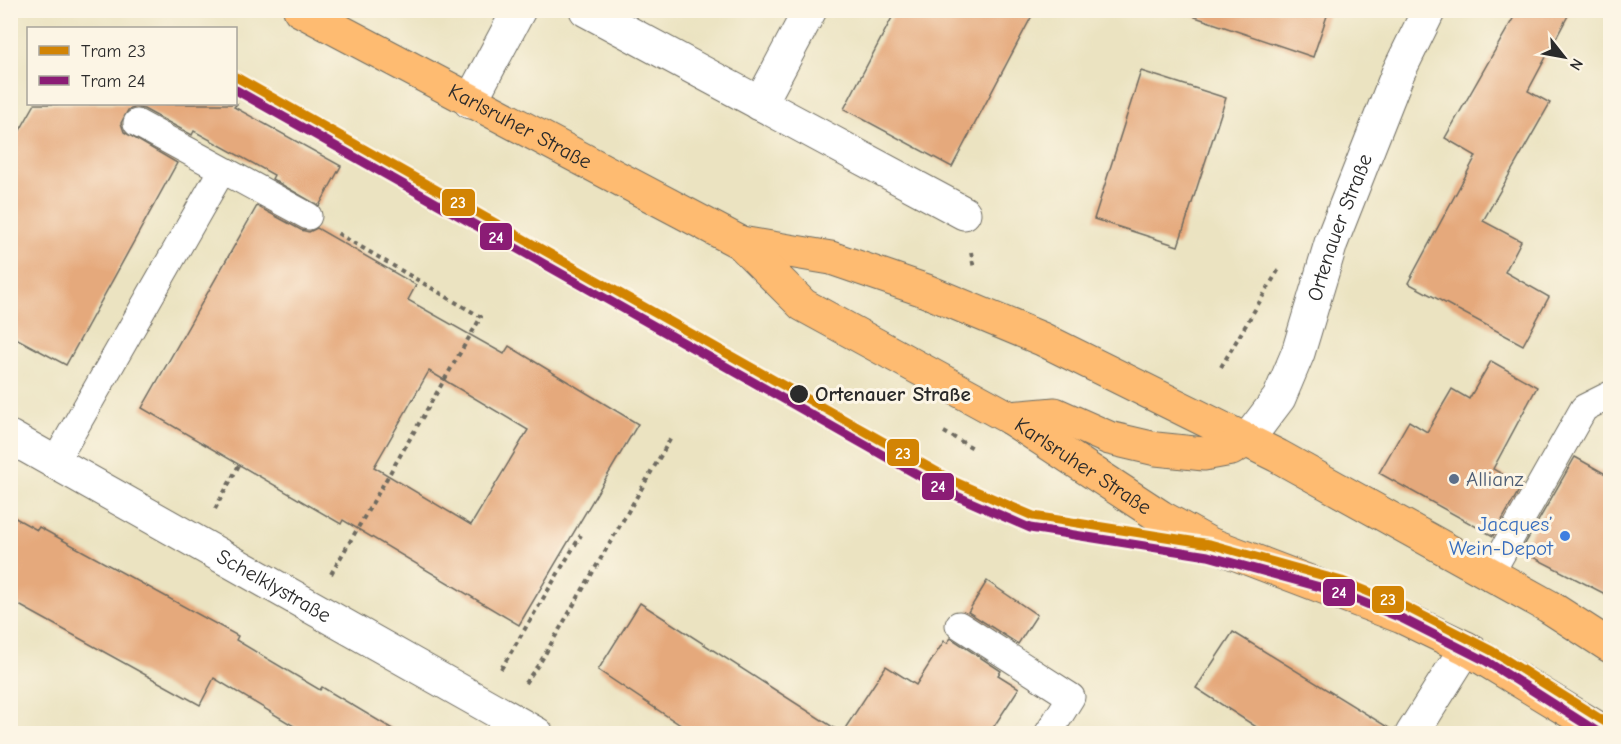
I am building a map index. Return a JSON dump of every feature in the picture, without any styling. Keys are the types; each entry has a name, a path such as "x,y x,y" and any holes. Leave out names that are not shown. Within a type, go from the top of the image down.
{"main road":[{"name":"Karlsruher Straße","path":"300,10 470,102 741,243 803,305 1010,418 1147,508 1210,544 1402,617 1466,648 1607,734"},
{"name":"Karlsruher Straße","path":"741,243 831,258 924,290 1042,339 1247,440 1548,606 1611,646"},
{"path":"1010,418 1055,414 1110,438 1156,449 1204,454 1231,449 1247,440"}],"street":[{"path":"470,102 519,10"},
{"path":"586,10 964,213"},
{"path":"760,104 810,10"},
{"name":"Ortenauer Straße","path":"1247,440 1279,398 1299,353 1331,243 1398,74 1429,10"},
{"name":"Schelklystraße","path":"10,437 313,606 491,716 537,734"},
{"path":"1412,734 1466,648"}],"lane":[{"path":"137,123 308,216"},
{"path":"55,462 222,170"},
{"path":"1490,574 1584,408 1611,395"},
{"path":"959,625 1071,697 1048,734"}],"path":[{"path":"308,216 481,317 313,606"},
{"path":"944,432 975,449"},
{"path":"491,716 541,661 671,438"},
{"path":"198,542 239,465"},
{"path":"491,716 581,535"}],"building":[{"path":"896,10 1035,10 952,167 844,109"},
{"path":"1196,10 1329,10 1313,57 1195,17"},
{"path":"1518,10 1571,10 1528,91 1550,103 1483,221 1521,241 1505,272 1549,297 1523,345 1408,283 1476,156 1445,138"},
{"path":"1141,71 1226,98 1178,246 1094,219"},
{"path":"34,105 236,105 234,107 341,166 319,206 272,179 274,175 194,131 192,135 144,109 136,107 128,110 121,123 124,132 177,163 66,365 10,335 10,148"},
{"path":"257,206 301,230 309,232 317,228 416,285 408,300 504,354 509,346 638,424 519,625 343,520 341,524 142,408","holes":["429,371 528,430 471,525 374,467"]},
{"path":"1491,361 1537,387 1493,469 1522,485 1493,536 1379,473 1409,421 1427,432 1452,389 1469,399"},
{"path":"1575,457 1611,477 1611,597 1521,551"},
{"path":"10,515 37,530 39,527 238,636 236,640 320,690 322,687 401,734 307,734 214,678 200,705 10,600"},
{"path":"987,581 1037,615 1018,644 968,612"},
{"path":"640,603 842,733 886,666 916,685 944,641 947,643 951,638 1001,671 998,675 1019,688 989,734 694,734 598,670"},
{"path":"1233,632 1394,731 1393,734 1267,734 1196,688"}],"tram line":[{"name":"23","path":"237,78 955,482 1033,516 1210,544 1342,581 1406,607 1492,651 1610,725"},
{"name":"24","path":"237,91 950,493 1030,528 1208,556 1338,592 1401,618 1486,661 1601,734"}],"place":[{"name":"Ortenauer Straße","path":"799,394"},
{"name":"Allianz","path":"1454,479"},
{"name":"Jacques’ Wein-Depot","path":"1565,536"}]}
